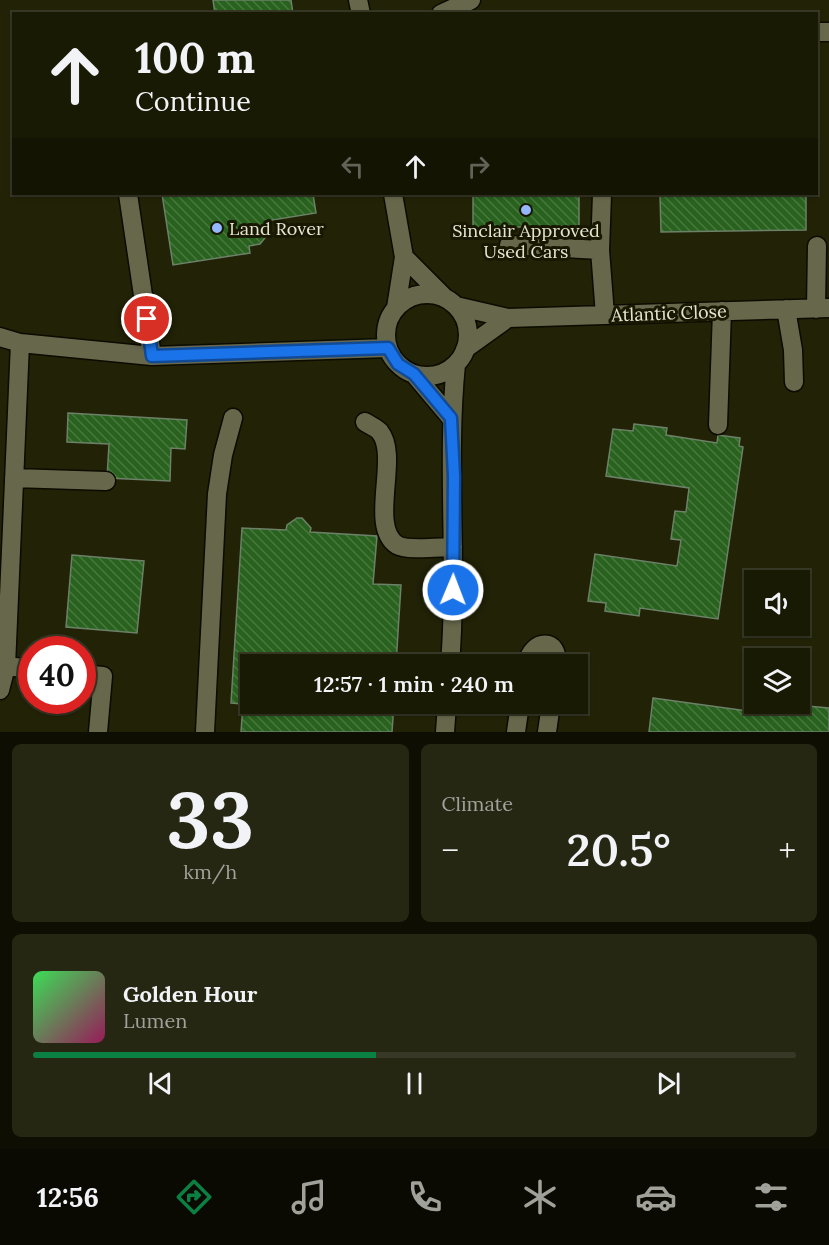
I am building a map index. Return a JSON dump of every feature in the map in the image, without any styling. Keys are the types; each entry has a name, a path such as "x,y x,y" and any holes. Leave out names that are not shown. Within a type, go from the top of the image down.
{"street":[{"path":"445,12 471,0"},
{"path":"128,195 152,356"},
{"path":"393,195 404,257 396,308 386,327 388,348 398,364 414,374 451,418"},
{"path":"602,195 600,250 605,315"},
{"path":"509,245 600,250"},
{"path":"817,246 823,308"},
{"path":"404,257 451,302 467,326 451,418 453,547 450,654"},
{"path":"396,308 414,296 436,295 451,302"},
{"name":"Atlantic Close","path":"451,302 508,318 823,308"},
{"path":"786,309 793,350 794,382"},
{"path":"718,425 722,311"},
{"path":"414,374 441,374 508,318"},
{"path":"0,338 20,343 152,356 388,348"},
{"path":"0,690 6,666 20,343"},
{"path":"205,732 217,494 223,455 233,418"},
{"path":"365,422 380,431 386,443 387,466 383,507 393,539 398,545 406,547 453,547"},
{"path":"14,478 106,481"},
{"path":"530,654 536,646 544,644 557,654"},
{"path":"6,666 18,667"},
{"path":"96,675 103,676 98,732"},
{"path":"445,732 446,714"},
{"path":"516,732 519,714"},
{"path":"547,732 550,714"}],"building":[{"path":"213,0 291,0 293,12 215,12"},
{"name":"Land Rover","path":"162,195 313,195 316,213 266,221 268,234 260,244 249,246 250,253 173,265"},
{"name":"Sinclair Approved Used Cars","path":"473,195 579,195 579,226 473,228"},
{"path":"660,195 806,195 806,230 661,232"},
{"path":"68,413 187,420 185,449 171,448 170,481 107,478 109,444 67,442"},
{"path":"634,424 667,428 666,435 717,443 718,435 740,438 739,446 743,447 718,619 640,608 639,616 605,611 606,603 588,601 595,554 677,566 681,540 671,539 675,511 686,512 689,488 606,476 613,429 633,431"},
{"path":"297,518 302,518 311,528 310,532 377,536 373,584 401,585 397,654 240,654 240,704 231,703 242,528 286,530 287,525"},
{"path":"72,555 144,561 137,633 66,627"},
{"path":"653,698 744,711 744,714 784,716 784,714 810,714 810,706 829,708 829,732 649,732"},
{"path":"242,714 393,714 392,732 241,732"}],"place":[{"name":"Sinclair Approved Used Cars","path":"526,210"},
{"name":"Land Rover","path":"217,228"}],"route":[{"path":"147,319 152,356 388,348 398,364 414,374 451,418 454,476 453,590"}]}
